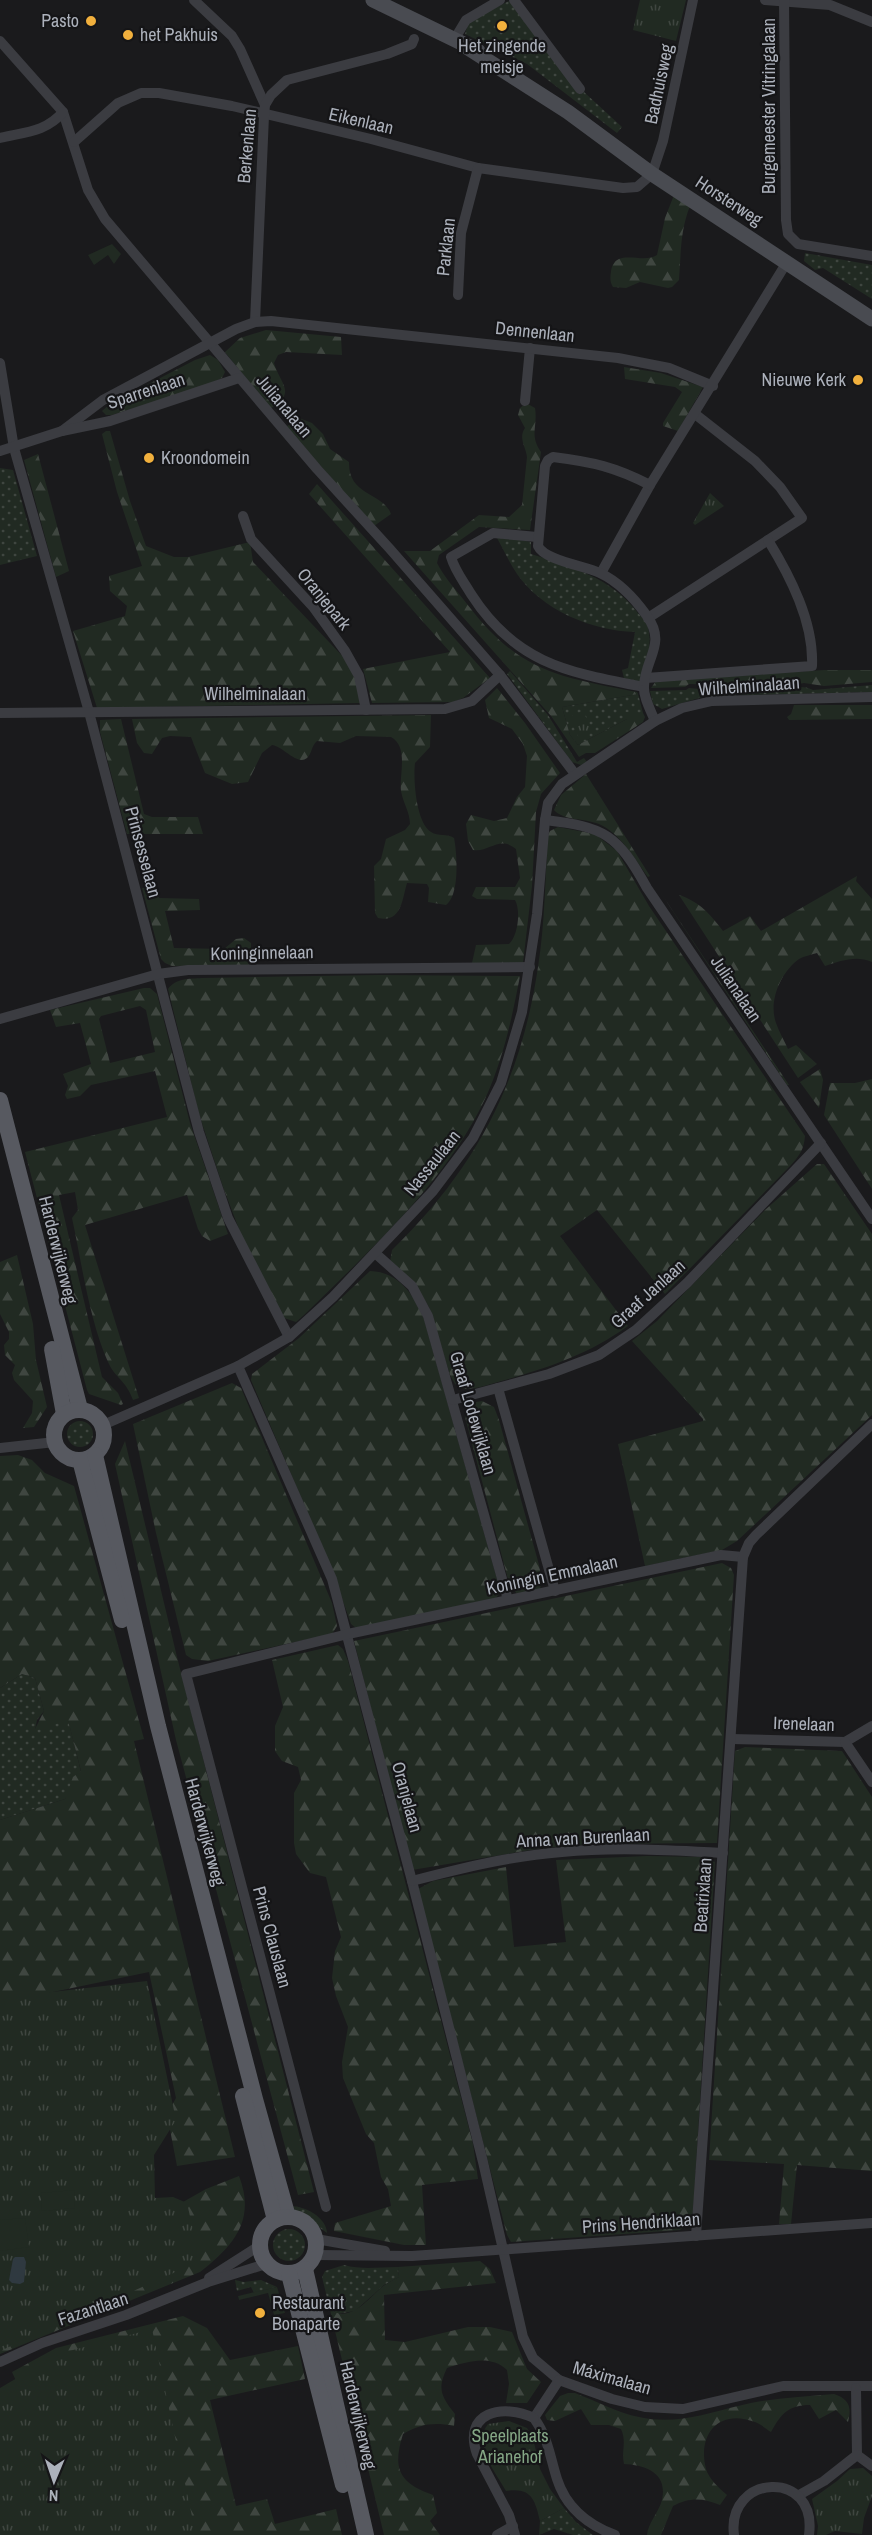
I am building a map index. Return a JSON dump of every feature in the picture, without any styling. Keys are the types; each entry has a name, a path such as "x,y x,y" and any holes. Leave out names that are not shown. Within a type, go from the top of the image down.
{"main road":[{"name":"Horsterweg","path":"373,0 468,48 499,59 527,74 549,91 568,112 652,174 872,319"},
{"name":"Harderwijkerweg","path":"0,1100 72,1412"},
{"name":"Harderwijkerweg","path":"0,1130 53,1353 72,1412"},
{"path":"72,1412 94,1414 103,1425 104,1442 87,1457 64,1455 55,1442 55,1426 72,1412"},
{"name":"Harderwijkerweg","path":"87,1457 255,2099 281,2218"},
{"path":"281,2218 306,2223 306,2259 280,2273 266,2264 260,2246 261,2236 266,2227 281,2218"},
{"name":"Harderwijkerweg","path":"306,2259 356,2535"},
{"name":"Harderwijkerweg","path":"306,2259 366,2535"}],"street":[{"path":"194,0 232,36 240,49 265,110"},
{"path":"454,40 466,20 477,11 500,0"},
{"path":"514,0 580,89"},
{"name":"Badhuisweg","path":"652,174 663,141 693,0"},
{"path":"765,0 830,5 872,22"},
{"name":"Burgemeester Vitringalaan","path":"784,1 788,234 798,244 872,256"},
{"name":"Berkenlaan","path":"255,322 265,110 277,88 287,80 405,48 412,44 414,39"},
{"name":"Julianalaan","path":"1,45 63,112 88,190 105,219 316,469 390,549 500,675 575,774"},
{"name":"Eikenlaan","path":"74,142 113,106 141,93 159,93 265,110 478,168 623,188 637,187 652,174"},
{"path":"0,138 43,128 55,121 63,112"},
{"name":"Parklaan","path":"458,295 461,233 478,168"},
{"path":"601,573 651,485 787,262"},
{"name":"Dennenlaan","path":"210,343 255,322 271,321 618,358 669,368 713,386"},
{"name":"Sparrenlaan","path":"62,431 103,400 210,343"},
{"path":"525,401 530,348"},
{"name":"Prinsesselaan","path":"0,363 14,448 89,712 199,1132 228,1218 288,1337"},
{"name":"Sparrenlaan","path":"0,451 62,431 110,421 239,378"},
{"path":"648,618 802,518 780,487 755,461 695,414"},
{"path":"651,485 622,470 597,463 553,457 545,466 537,537 538,546 544,555 601,573 628,593 648,618 657,638 645,682 655,721"},
{"name":"Oranjepark","path":"243,516 251,539 314,608 345,651 359,676 366,710"},
{"path":"537,537 493,533 451,557 454,567 486,617 518,645 546,663 579,674 645,682 812,666 811,644 798,599 782,563 768,540"},
{"name":"Wilhelminalaan","path":"0,713 445,709 472,701 500,675"},
{"name":"Wilhelminalaan","path":"575,774 655,721 682,708 712,701 872,697"},
{"name":"Nassaulaan","path":"103,1425 238,1366 288,1337 333,1297 433,1191 473,1138 501,1083 522,1012 530,967 544,820 548,803 562,784 575,774"},
{"name":"Julianalaan","path":"544,820 584,825 606,833 630,856 647,888 872,1219"},
{"name":"Koninginnelaan","path":"0,1019 158,974 188,970 530,967"},
{"name":"Graaf Janlaan","path":"453,1400 549,1374 599,1355 636,1330 687,1283 821,1143"},
{"name":"Graaf Lodewijklaan","path":"375,1253 412,1286 428,1316 508,1600"},
{"name":"Oranjelaan","path":"238,1366 332,1579 412,1881 503,2250"},
{"name":"Graaf Lodewijklaan","path":"498,1388 555,1591"},
{"path":"742,1557 756,1535 872,1424"},
{"path":"0,1448 55,1442"},
{"name":"Koningin Emmalaan","path":"186,1674 348,1634 508,1600 722,1555 742,1557"},
{"name":"Beatrixlaan","path":"696,2236 742,1557"},
{"name":"Prins Clauslaan","path":"186,1674 326,2207"},
{"name":"Irenelaan","path":"731,1738 845,1742 872,1726"},
{"path":"845,1742 872,1782"},
{"name":"Anna van Burenlaan","path":"412,1881 513,1858 563,1852 646,1849 723,1853"},
{"name":"Prins Hendriklaan","path":"306,2259 412,2256 872,2223"},
{"name":"Fazantlaan","path":"196,2287 260,2246"},
{"name":"Máximalaan","path":"503,2250 526,2347 540,2366 559,2380 612,2399 671,2410 695,2407 783,2386 856,2388 872,2386"},
{"name":"Fazantlaan","path":"0,2362 42,2343 266,2264"},
{"path":"534,2418 559,2380"},
{"path":"856,2388 857,2455"},
{"path":"497,2535 514,2530 509,2515 474,2447 475,2428 482,2418 498,2410 522,2412 534,2418 543,2430 562,2493 576,2512 588,2522 615,2535"},
{"path":"857,2455 872,2466"},
{"path":"799,2495 824,2481 857,2455"},
{"path":"734,2535 735,2513 741,2501 751,2493 783,2488 799,2495 809,2520 809,2535"}],"green space":[{"path":"640,0 686,0 676,41 633,30"},
{"path":"509,1 579,94 584,92 622,127 617,133 527,64 465,34 469,21"},
{"path":"674,195 690,206 683,234 679,280 668,288 640,282 626,288 613,287 611,272 617,260 651,258 657,255 665,218"},
{"path":"112,244 121,254 114,264 108,255 94,265 88,255"},
{"path":"805,253 872,265 872,299 823,268 815,270 804,261"},
{"path":"266,330 341,337 342,355 286,352 278,355 274,363 285,393 283,398 270,409 225,352 240,338"},
{"path":"210,355 218,360 225,372 222,378 210,384 112,415 106,415 102,411 110,404 195,360"},
{"path":"624,367 661,373 703,387 678,431 663,426 663,423 682,392 675,387 625,379"},
{"path":"526,403 535,408 535,441 541,452 530,530 479,527 439,555 437,563 451,584 486,626 504,644 522,657 541,668 562,675 637,692 638,694 562,707 570,735 578,745 627,719 626,712 643,713 645,717 643,722 595,753 586,753 579,757 551,716 404,551 430,551 479,515 509,517 522,505 527,457 522,439 525,428 518,415 520,408"},
{"path":"299,418 312,423 323,434 330,449 349,462 350,473 354,481 360,488 381,501 391,514 374,526 286,427"},
{"path":"110,431 130,501 146,546 174,557 188,557 250,542 253,562 348,662 354,672 360,703 97,708 73,631 125,616 127,606 110,591 109,576 142,566 117,492 102,434"},
{"path":"38,454 69,571 56,577 24,460"},
{"path":"0,468 13,470 37,556 0,565"},
{"path":"317,484 490,678 463,698 453,702 372,703 363,669 450,652 309,494"},
{"path":"710,493 724,506 695,525 693,523"},
{"path":"496,536 531,542 531,554 589,575 603,582 628,601 645,622 649,635 648,655 641,682 624,678 622,670 628,668 635,632 602,628 585,623 554,608 527,587"},
{"path":"824,670 872,670 872,682 824,686 804,683 786,686 689,684 685,687 651,688 656,681"},
{"path":"510,671 548,715 577,762 584,758 587,762 581,765 572,762 507,674"},
{"path":"872,685 872,692 706,696 662,709 653,704 650,691 689,688 799,687 813,690"},
{"path":"497,688 560,773 541,794 536,812 532,886 523,963 472,963 476,945 509,944 515,935 518,923 515,900 477,899 472,896 476,887 515,887 520,878 516,849 510,845 499,844 473,850 468,841 466,824 471,815 494,821 507,818 517,797 525,787 527,756 523,744 512,729 489,718 485,700"},
{"path":"638,694 643,713 627,713 627,719 578,745 570,735 562,707"},
{"path":"794,705 872,705 872,719 789,720 787,717 791,714"},
{"path":"583,711 593,732 579,738 569,717"},
{"path":"431,715 430,747 415,763 415,789 419,810 426,827 431,832 454,838 456,863 454,892 446,905 428,902 427,884 407,883 400,908 392,917 386,919 378,918 375,913 374,866 381,859 386,839 405,830 410,824 401,791 402,754 397,741 391,737 356,736 340,743 317,741 309,756 303,760 294,758 272,745 262,753 248,782 232,784 205,773 191,737 162,738 152,754 144,753 137,743 132,719"},
{"path":"121,719 144,814 152,817 198,817 203,834 127,834 100,732 100,720"},
{"path":"586,774 650,876 648,877 620,840 607,828 593,822 563,816 554,810 561,795"},
{"path":"558,827 595,834 617,851 649,906 805,1136 801,1152 791,1165 665,1294 597,1210 560,1236 628,1326 584,1352 553,1365 489,1385 464,1389 455,1384 450,1375 429,1307 420,1292 390,1262 392,1250 447,1188 470,1155 490,1122 506,1086 520,1049 530,1009 542,934 548,835 550,831"},
{"path":"857,876 856,881 872,899 872,962 854,959 825,966 817,953 803,957 787,971 775,997 776,1023 788,1049 796,1045 817,1064 798,1078 679,895 704,909 723,931 750,916 761,931"},
{"path":"142,888 156,888 159,898 199,899 200,910 165,911 174,948 224,949 236,939 244,938 251,943 251,965 172,966 165,963 161,959"},
{"path":"659,890 789,1085 787,1085"},
{"path":"379,975 520,976 497,1069 485,1099 468,1130 428,1187 404,1214 296,1322 284,1318 242,1237 199,1114 168,989 179,981 192,979"},
{"path":"144,988 150,988 157,994 190,1123 228,1234 210,1241 202,1236 187,1195 85,1225 139,1398 133,1400 108,1362 96,1328 72,1218 78,1210 75,1192 59,1195 102,1377 118,1393 123,1404 121,1405 89,1394 87,1390 25,1152 167,1117 155,1071 91,1085 80,1096 67,1099 65,1095 68,1086 63,1074 91,1064 80,1023 56,1027 50,1010","holes":["140,1006 146,1010 155,1052 110,1063 99,1019 101,1016"]},
{"path":"820,1069 823,1080 819,1108 800,1082"},
{"path":"872,1079 872,1189 824,1115 830,1083 855,1083"},
{"path":"817,1164 824,1164 872,1234 872,1415 737,1541 722,1550 645,1566 618,1444 703,1421 703,1419 632,1341 657,1321 765,1210"},
{"path":"17,1255 33,1324 36,1360 47,1407 34,1427 23,1428 32,1413 33,1401 14,1380 12,1373 15,1365 5,1355 4,1345 9,1339 9,1332 0,1314 0,1262"},
{"path":"370,1271 380,1272 404,1286 424,1319 499,1586 499,1594 495,1599 356,1628 351,1624 332,1570 251,1380 252,1374 299,1338"},
{"path":"232,1383 241,1388 332,1603 337,1626 332,1634 208,1661 192,1659 186,1655 156,1533 133,1424"},
{"path":"482,1401 494,1407 499,1420 539,1565 542,1581 540,1589 517,1594 509,1583 465,1417 465,1409"},
{"path":"80,1421 89,1425 93,1434 89,1443 80,1447 71,1443 67,1434 71,1425"},
{"path":"125,1441 177,1657 314,2192 298,2195 176,1740 115,1464"},
{"path":"18,1455 32,1460 45,1473 74,1486 144,1739 134,1741 235,2157 177,2166 167,2114 176,2098 149,1972 0,2003 0,1820 65,1799 73,1777 81,1771 68,1720 34,1731 44,1711 35,1678 22,1674 0,1688 0,1456"},
{"path":"722,1563 731,1568 734,1575 717,1843 589,1844 542,1848 412,1870 354,1641"},
{"path":"338,1645 343,1649 348,1661 473,2144 478,2179 422,2185 426,2245 404,2245 334,2231 335,2223 391,2206 388,2189 381,2177 374,2143 366,2134 343,2078 342,2062 348,2027 332,1978 335,1951 341,1937 326,1877 310,1873 296,1854 294,1793 301,1780 298,1767 282,1761 275,1751 275,1726 283,1707 272,1660"},
{"path":"22,1674 35,1678 44,1711 37,1720 35,1730 68,1719 81,1772 74,1777 65,1799 0,1820 0,1688"},
{"path":"745,1747 842,1751 872,1797 872,2171 797,2165 791,2224 779,2224 784,2164 709,2160 735,1751"},
{"path":"647,1856 705,1857 715,1862 693,2212 689,2223 680,2230 511,2242 507,2235 418,1889 433,1881 506,1867 514,1947 566,1942 556,1860"},
{"path":"147,1981 176,2120 154,2155 155,2198 173,2197 187,2203 200,2261 0,2351 0,1998"},
{"path":"239,2176 245,2206 239,2230 223,2252 200,2272 0,2354 0,2341 183,2202 206,2189"},
{"path":"74,2190 75,2208 42,2211 41,2193"},
{"path":"290,2206 302,2208 319,2217 327,2233"},
{"path":"25,2218 29,2247 0,2251 0,2220"},
{"path":"289,2229 300,2234 305,2245 300,2256 289,2261 278,2256 273,2245 278,2234"},
{"path":"480,2261 490,2269 496,2283 384,2295 385,2340 405,2342 468,2327 490,2327 512,2332 527,2369 541,2382 527,2403 506,2403 509,2384 507,2370 500,2365 478,2361 447,2368 441,2387 446,2402 455,2414 454,2426 427,2425 403,2434 398,2457 401,2473 406,2480 433,2495 437,2513 430,2521 440,2535 384,2535 330,2310 345,2314 359,2308 382,2287 399,2277 398,2267"},
{"path":"344,2265 364,2268 398,2267 399,2277 384,2285 355,2311 336,2314 330,2310 322,2277 325,2271"},
{"path":"235,2280 244,2282 261,2280 277,2287 254,2293 251,2287 237,2291"},
{"path":"277,2287 285,2313 274,2315 268,2293 239,2300 238,2296"},
{"path":"183,2316 207,2328 230,2360 298,2346 305,2379 210,2400 236,2506 267,2499 275,2524 336,2509 342,2535 191,2535 23,2396 12,2372 56,2348"},
{"path":"152,2329 196,2535 0,2535 0,2388 58,2354"},
{"path":"575,2393 623,2413 665,2420 690,2418 762,2401 834,2394 846,2401 850,2412 848,2422 836,2410 819,2419 810,2405 802,2405 786,2412 771,2432 757,2423 742,2419 721,2421 708,2435 704,2456 709,2476 727,2495 720,2505 696,2500 685,2501 673,2506 661,2535 647,2535 662,2500 662,2483 654,2472 640,2466 624,2464 624,2438 621,2429 609,2425 591,2425 581,2409 555,2421 547,2420 545,2415 560,2396"},
{"name":"Speelplaats Arianehof","path":"509,2421 527,2428 533,2438 540,2469 550,2489 564,2508 540,2521 534,2501 530,2496 521,2491 506,2491 484,2449 484,2432 488,2424"},
{"path":"863,2468 872,2476 872,2496 864,2518 862,2534 835,2531 826,2535 817,2535 818,2526 812,2499 850,2469"},
{"path":"564,2508 576,2522 593,2535 573,2535 554,2529 539,2535 540,2521"}],"shaded area":[{"path":"15,2257 24,2257 26,2262 24,2282 20,2284 9,2280"}],"place":[{"name":"Pasto","path":"91,21"},
{"name":"Het zingende meisje","path":"502,26"},
{"name":"het Pakhuis","path":"128,35"},
{"name":"Nieuwe Kerk","path":"858,380"},
{"name":"Kroondomein","path":"149,458"},
{"name":"Restaurant Bonaparte","path":"260,2313"}]}
